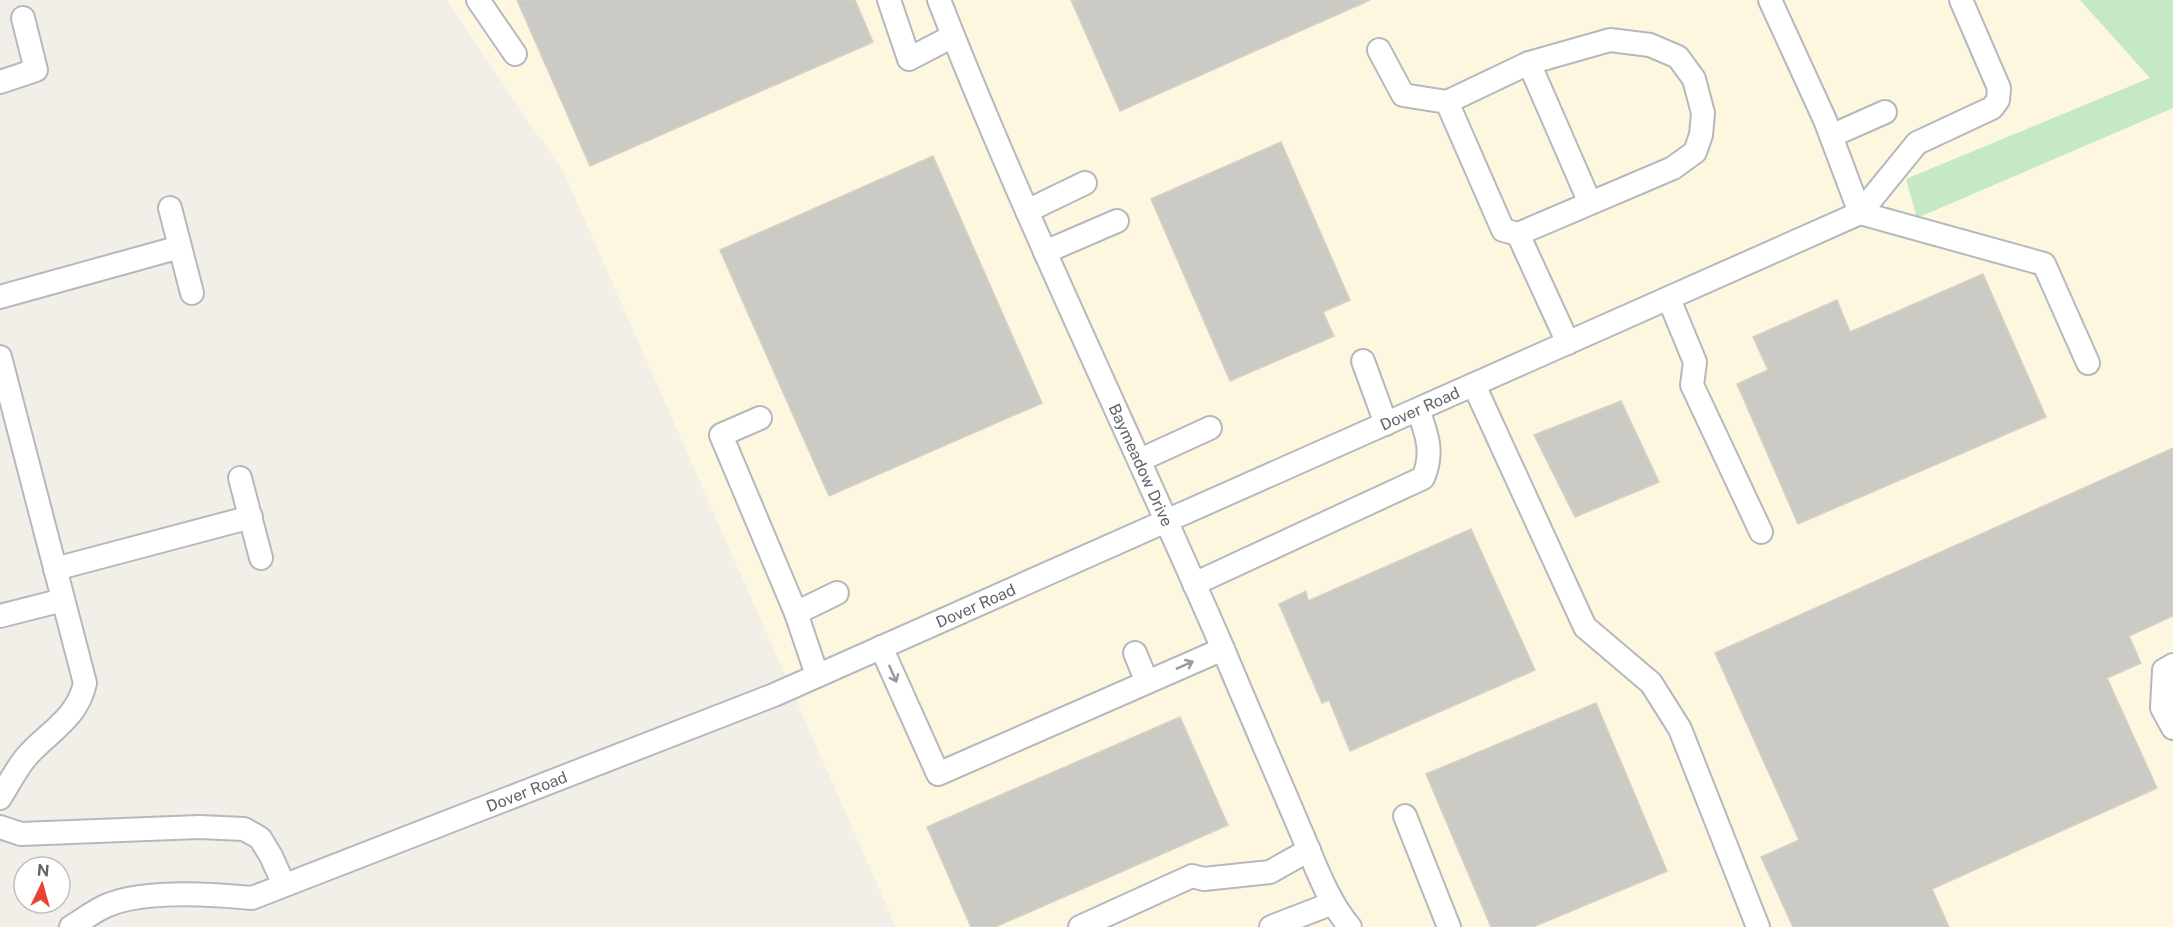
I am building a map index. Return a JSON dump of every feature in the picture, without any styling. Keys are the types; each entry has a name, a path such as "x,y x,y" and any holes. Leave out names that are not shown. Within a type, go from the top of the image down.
{"street":[{"path":"478,0 514,54"},
{"path":"889,0 909,59 953,36"},
{"name":"Baymeadow Drive","path":"939,0 1027,211 1168,521 1309,849 1333,903 1350,927"},
{"path":"1770,0 1831,136 1860,213"},
{"path":"1860,213 1917,143 1992,108 1998,100 1999,88 1960,0"},
{"path":"0,82 36,70 23,18"},
{"path":"1379,50 1403,95 1448,102 1529,63 1610,40 1650,45 1678,57 1694,79 1702,113 1701,135 1695,152 1673,168 1518,234 1503,230 1448,102"},
{"path":"1529,63 1590,203"},
{"path":"1831,136 1885,112"},
{"path":"1027,211 1085,183"},
{"path":"170,208 192,293"},
{"path":"1860,213 2044,264 2088,363"},
{"name":"Dover Road","path":"71,927 108,905 153,896 224,895 252,898 774,695 1860,213"},
{"path":"1045,252 1117,220"},
{"path":"1518,234 1568,344"},
{"path":"0,297 180,247"},
{"path":"1669,299 1695,362 1692,385 1761,532"},
{"path":"0,357 85,683 82,696 67,721 26,757 0,798"},
{"path":"1364,361 1386,424"},
{"path":"1474,385 1585,627 1651,683 1680,729 1758,927"},
{"path":"1194,584 1423,478 1430,463 1429,438 1418,410"},
{"path":"760,418 721,435 796,613 818,675"},
{"path":"1140,459 1210,428"},
{"path":"240,478 261,558"},
{"path":"55,569 250,517"},
{"path":"796,613 837,593"},
{"path":"0,616 63,600"},
{"path":"881,647 938,774 1222,649"},
{"path":"1135,653 1147,682"},
{"path":"2173,665 2164,670 2162,708 2173,728"},
{"path":"1405,816 1449,927"},
{"path":"0,827 21,834 199,827 244,829 260,838 284,885"},
{"path":"1080,927 1192,876 1204,879 1270,872 1309,849"},
{"path":"1271,927 1333,903"}],"shaded area":[{"path":"447,0 2080,0 2150,78 1906,179 1917,218 2173,108 2173,927 896,927 565,175"}],"green space":[{"path":"2080,0 2173,0 2173,108 1917,218 1906,179 2150,78"}],"building":[{"path":"517,0 855,0 873,42 590,166"},
{"path":"1071,0 1370,0 1120,111"},
{"path":"1281,142 1350,300 1323,312 1334,336 1230,381 1151,199"},
{"path":"933,156 1042,403 829,496 720,250"},
{"path":"1983,274 2046,417 1798,524 1737,384 1768,370 1753,337 1837,300 1850,332"},
{"path":"1621,401 1659,482 1575,517 1534,435"},
{"path":"2173,448 2173,616 2129,636 2141,663 2107,678 2157,788 1932,889 1949,927 1793,927 1761,857 1799,840 1715,653"},
{"path":"1471,529 1535,670 1350,751 1329,700 1322,703 1279,604 1306,591 1308,601"},
{"path":"1596,703 1667,871 1533,927 1491,927 1426,774"},
{"path":"1180,717 1228,825 995,927 971,927 927,827"}]}
